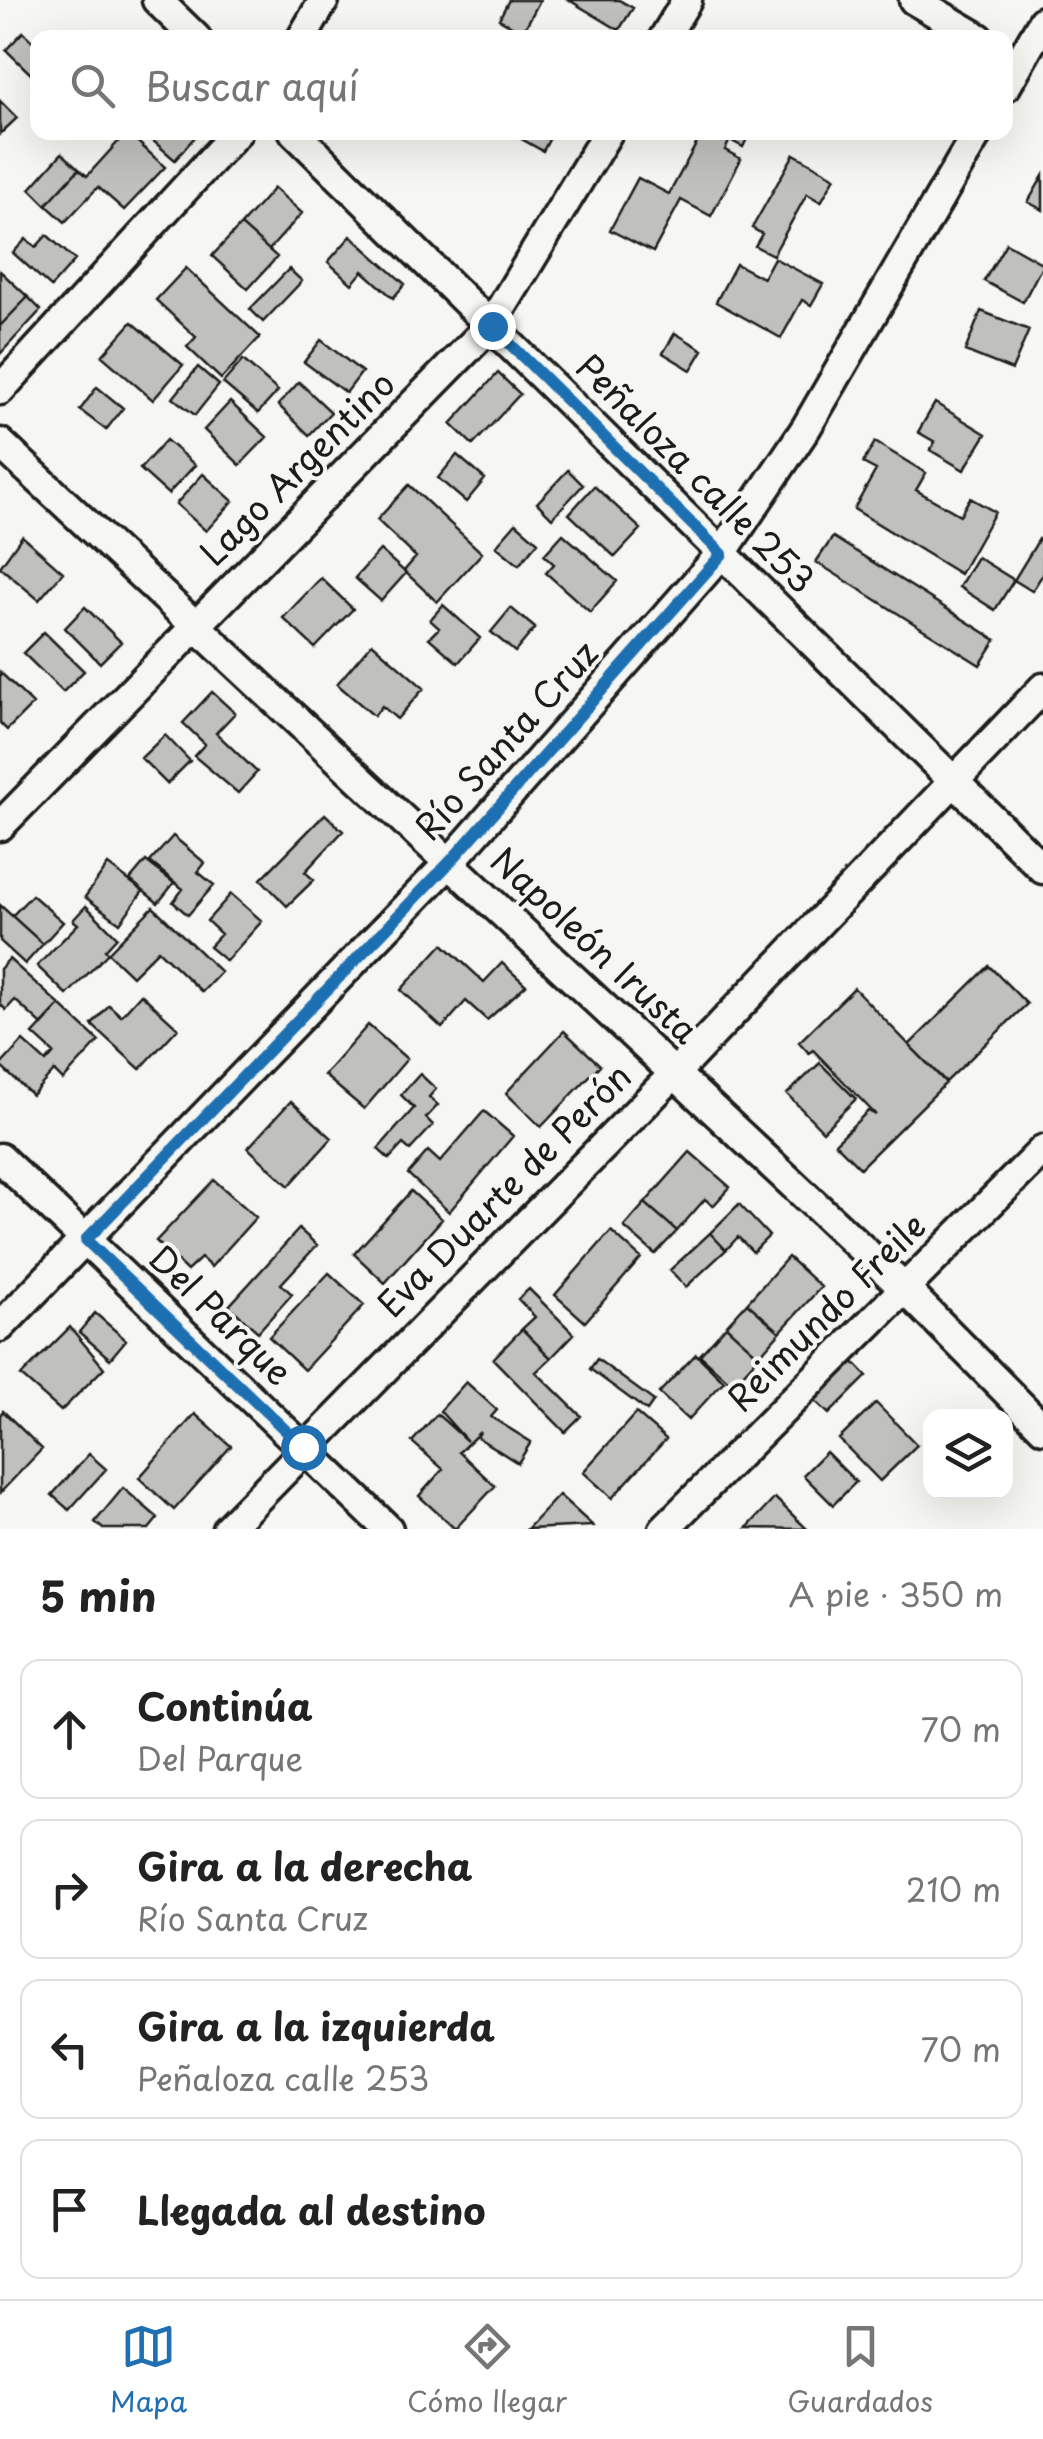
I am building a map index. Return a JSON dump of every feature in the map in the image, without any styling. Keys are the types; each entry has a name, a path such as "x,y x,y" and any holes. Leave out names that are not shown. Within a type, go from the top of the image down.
{"street":[{"path":"157,0 188,30"},
{"path":"307,30 324,0"},
{"path":"669,30 686,0"},
{"path":"914,0 965,30"},
{"path":"1018,68 1043,22"},
{"path":"0,390 230,140"},
{"name":"Peñaloza calle 253","path":"302,140 1043,869"},
{"name":"Lago Argentino","path":"0,826 492,326 603,140"},
{"name":"Río Santa Cruz","path":"0,1328 450,862 722,554 806,428 973,140"},
{"name":"Napoleón Irusta","path":"0,443 905,1290 1043,1428"},
{"name":"Eva Duarte de Perón","path":"227,1529 303,1447 674,1074 1043,688"},
{"name":"Reimundo Freile","path":"664,1529 1043,1150"},
{"name":"Del Parque","path":"0,1158 388,1529"}],"building":[{"path":"509,0 540,0 524,30 499,19"},
{"path":"569,0 619,0 633,8 619,30"},
{"path":"23,32 30,39 30,73 6,50"},
{"path":"0,101 17,118 0,134"},
{"path":"120,140 136,140 165,167 124,210 98,187 65,222 46,205 79,169 87,176"},
{"path":"152,140 192,140 175,160"},
{"path":"523,140 549,140 543,151"},
{"path":"698,140 730,140 725,150 741,159 711,216 681,200 653,252 610,230 638,178 669,194"},
{"path":"62,153 79,169 46,205 30,189"},
{"path":"794,154 835,177 821,202 807,194 773,255 755,246 762,234 752,228"},
{"path":"1043,176 1043,210 1028,202"},
{"path":"274,188 302,213 269,250 241,225"},
{"path":"241,225 277,257 248,289 212,256"},
{"path":"47,235 75,260 51,287 13,253 26,239 36,247"},
{"path":"351,236 405,284 393,298 363,271 352,284 328,262"},
{"path":"1006,243 1043,264 1023,302 984,281"},
{"path":"774,258 823,284 811,305 802,300 781,338 716,302 736,264 763,278"},
{"path":"186,268 260,337 221,379 187,347 196,337 156,300"},
{"path":"289,269 302,281 263,322 250,309"},
{"path":"0,271 28,297 0,326"},
{"path":"28,297 41,310 0,354 0,326"},
{"path":"981,311 1029,330 1012,370 965,351"},
{"path":"132,322 183,365 153,400 102,356"},
{"path":"675,333 703,350 691,370 663,353"},
{"path":"321,340 362,372 346,393 304,362"},
{"path":"243,360 278,391 258,413 223,383"},
{"path":"198,367 219,385 195,415 173,398"},
{"path":"498,373 520,394 473,445 451,424"},
{"path":"299,382 331,412 309,435 278,405"},
{"path":"97,387 123,408 106,430 80,410"},
{"path":"230,402 267,437 240,465 204,430"},
{"path":"935,403 986,434 964,470 930,450 935,442 918,432"},
{"path":"166,440 195,465 168,494 140,469"},
{"path":"875,442 926,473 916,490 960,515 970,498 995,512 960,574 854,509 876,470 863,463"},
{"path":"457,455 485,479 466,502 438,478"},
{"path":"568,470 583,485 552,518 537,503"},
{"path":"203,474 233,501 206,531 176,504"},
{"path":"409,485 482,553 437,602 404,571 416,557 377,520"},
{"path":"594,486 641,529 615,557 569,514"},
{"path":"516,523 538,542 519,565 496,546"},
{"path":"563,534 617,581 590,612 546,573 554,564 544,555"},
{"path":"22,536 63,572 39,600 0,567"},
{"path":"833,537 996,640 980,665 816,562"},
{"path":"1039,539 1043,542 1043,574 1032,591 1014,580"},
{"path":"380,550 406,573 381,601 355,578"},
{"path":"977,557 1014,580 995,610 959,587"},
{"path":"321,578 353,609 315,648 283,618"},
{"path":"443,605 480,638 458,663 429,638 439,628 430,620"},
{"path":"85,607 121,642 100,663 65,628"},
{"path":"511,608 535,628 515,652 491,632"},
{"path":"44,632 84,671 63,692 23,653"},
{"path":"372,643 424,688 397,719 382,706 374,716 337,684"},
{"path":"0,672 33,704 7,730 0,723"},
{"path":"212,692 235,713 216,733 257,772 238,793 194,756 205,744 183,723"},
{"path":"165,735 190,761 167,784 141,758"},
{"path":"325,814 343,831 305,872 314,880 287,906 261,879"},
{"path":"173,836 205,863 198,872 214,885 188,915 173,902 183,889 150,862"},
{"path":"146,861 174,883 158,903 130,880"},
{"path":"108,865 143,891 120,923 85,897"},
{"path":"231,894 262,921 226,961 209,947 221,934 207,921"},
{"path":"32,895 63,922 43,944 12,916"},
{"path":"0,905 43,944 25,964 0,941"},
{"path":"86,906 117,937 105,950 108,953 67,995 37,966 78,924 73,920"},
{"path":"153,907 221,972 202,992 158,950 132,976 108,953"},
{"path":"443,944 484,982 502,963 526,985 487,1020 466,1001 442,1028 401,990"},
{"path":"9,959 60,1005 42,1025 15,1000 6,1010 0,1004 0,969"},
{"path":"989,966 1027,1004 946,1082 909,1045"},
{"path":"854,988 946,1083 860,1168 835,1143 868,1111 876,1115 813,1050 809,1053 799,1042"},
{"path":"141,994 178,1028 140,1069 92,1025 109,1005 121,1016"},
{"path":"60,1005 99,1041 63,1080 54,1071 32,1095 0,1066 23,1041 46,1062 54,1053 33,1034"},
{"path":"368,1025 407,1059 364,1109 324,1075"},
{"path":"564,1031 600,1065 541,1127 506,1093"},
{"path":"820,1063 856,1099 823,1131 787,1094"},
{"path":"420,1074 436,1089 429,1097 438,1105 426,1118 433,1125 410,1150 403,1144 389,1159 378,1149 414,1108 401,1095"},
{"path":"291,1101 332,1138 289,1186 248,1148"},
{"path":"484,1111 513,1136 449,1212 408,1174 428,1151 440,1162"},
{"path":"690,1152 730,1187 713,1206 705,1199 677,1231 645,1203"},
{"path":"214,1180 256,1217 211,1267 201,1258 187,1271 156,1241"},
{"path":"411,1191 442,1219 385,1283 354,1254"},
{"path":"645,1203 677,1231 655,1254 624,1227"},
{"path":"739,1204 769,1236 753,1252 738,1237 726,1250 710,1233"},
{"path":"299,1229 317,1245 281,1284 292,1294 258,1332 229,1306"},
{"path":"611,1231 641,1258 585,1322 555,1295"},
{"path":"710,1233 726,1250 686,1287 670,1270"},
{"path":"788,1257 821,1287 780,1332 747,1303"},
{"path":"329,1273 364,1305 304,1370 269,1337"},
{"path":"529,1289 574,1334 551,1358 522,1329 535,1317 518,1299"},
{"path":"747,1303 780,1332 759,1356 726,1326"},
{"path":"95,1313 126,1340 110,1359 79,1332"},
{"path":"726,1326 759,1356 733,1385 700,1355"},
{"path":"70,1327 104,1368 61,1411 21,1376"},
{"path":"522,1329 551,1358 536,1372 581,1416 565,1432 493,1359"},
{"path":"696,1354 724,1381 688,1420 659,1393"},
{"path":"848,1356 867,1376 829,1414 809,1395"},
{"path":"597,1359 654,1401 647,1411 590,1369"},
{"path":"466,1382 497,1410 491,1417 531,1442 518,1463 477,1437 480,1432 459,1452 495,1486 455,1529 419,1496 443,1469 412,1442 437,1414 467,1441 440,1411"},
{"path":"876,1403 917,1445 880,1481 839,1439"},
{"path":"3,1411 42,1449 0,1493 0,1415"},
{"path":"636,1413 666,1439 612,1498 583,1472"},
{"path":"195,1414 231,1446 174,1510 139,1478"},
{"path":"826,1452 856,1482 833,1505 803,1475"},
{"path":"89,1454 106,1469 69,1510 52,1495"},
{"path":"123,1488 158,1518 149,1529 103,1529 95,1522"},
{"path":"559,1495 593,1526 527,1529"},
{"path":"775,1498 807,1529 747,1528"}],"route":[{"path":"303,1447 86,1240 450,862 722,554 492,326"}]}
